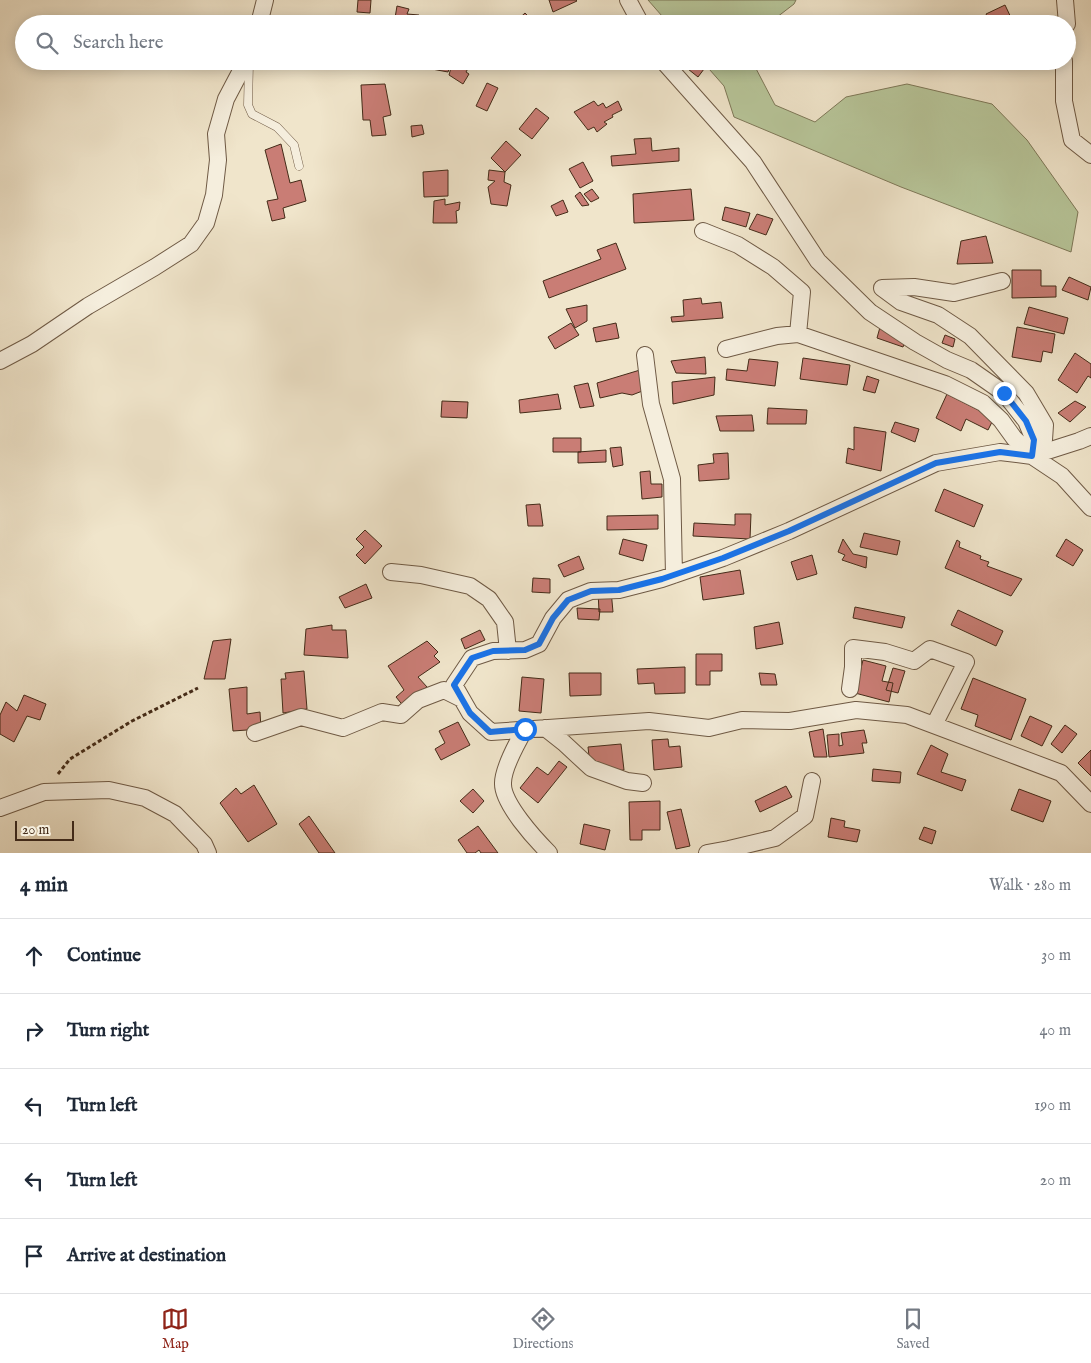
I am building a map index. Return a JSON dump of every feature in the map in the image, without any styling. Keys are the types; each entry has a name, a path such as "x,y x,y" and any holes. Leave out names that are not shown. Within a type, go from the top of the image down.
{"street":[{"path":"261,15 265,0"},
{"path":"628,0 636,15"},
{"path":"1065,0 1066,15"},
{"path":"0,361 32,344 88,306 191,244 206,223 214,195 218,160 216,134 226,99 243,70"},
{"path":"671,70 753,162 818,261 870,312 915,342 947,360 971,370 1004,393 1026,421 1034,440 1032,456"},
{"path":"1064,70 1064,101 1072,140 1091,155"},
{"path":"702,231 738,244 773,267 802,292 798,334"},
{"path":"1002,281 954,293 914,287 882,288 901,302 938,315 970,336 1026,393 1045,425 1044,440 1032,456"},
{"path":"726,349 777,336 798,334 945,384 983,404 1001,420 1014,438 1032,456 1062,476 1091,508"},
{"path":"645,355 652,404 672,479 674,574"},
{"path":"1091,436 1032,456 1000,452 936,463 789,531 723,558 619,590 591,591 568,600 553,618 539,644 525,650 493,651 472,658 454,685 470,713 490,732 649,720 709,728 742,720 790,721 856,710 907,715 1060,773 1091,804"},
{"path":"391,572 420,575 470,586 489,598 505,622 508,651"},
{"path":"850,688 853,648 885,652 914,661 930,649 966,662 934,725"},
{"path":"255,733 301,717 343,728 382,712 401,715 418,700 444,690 462,699"},
{"path":"544,728 564,742 591,768 627,780 643,783"},
{"path":"525,729 512,751 502,784 510,806 541,850"},
{"path":"707,853 775,838 805,816 812,781"},
{"path":"0,808 44,792 108,790 145,798 175,814 204,844 208,853"}],"lane":[{"path":"248,70 248,105 252,114 277,127 294,145 299,166"}],"path":[{"path":"44,792 70,759 132,721 198,688"}],"green space":[{"path":"648,0 796,0 794,4 780,15 661,15"},
{"path":"710,70 757,70 775,105 815,122 846,97 907,84 992,104 1027,140 1078,212 1071,252 901,187 734,117 724,86"}],"building":[{"path":"358,0 371,0 370,13 357,12"},
{"path":"549,0 576,0 577,1 553,12"},
{"path":"1005,5 1010,15 986,15"},
{"path":"397,6 409,9 407,14 419,15 396,15"},
{"path":"450,70 467,70 466,72 469,74 463,84 449,75"},
{"path":"689,70 703,70 698,77"},
{"path":"487,83 498,88 487,111 476,106"},
{"path":"385,84 391,115 383,117 386,135 372,136 370,120 363,120 361,85"},
{"path":"594,101 598,106 603,103 606,108 618,101 622,110 604,122 607,124 597,132 594,127 588,130 574,112"},
{"path":"536,108 549,118 532,139 519,129"},
{"path":"422,125 424,134 412,137 411,126"},
{"path":"651,138 652,151 679,148 679,161 612,166 611,156 636,154 634,139"},
{"path":"506,141 521,155 505,172 491,158"},
{"path":"281,144 290,183 301,180 306,201 283,208 285,218 272,221 267,201 278,199 265,150"},
{"path":"583,162 593,181 580,188 569,169"},
{"path":"448,170 448,196 424,197 423,172"},
{"path":"489,170 505,172 504,182 511,185 507,206 491,204 488,187 495,181 488,180"},
{"path":"592,189 599,198 591,202 584,194"},
{"path":"691,189 694,220 634,223 633,194"},
{"path":"580,192 589,205 582,206 575,196"},
{"path":"445,199 445,205 460,202 459,210 456,211 457,223 433,223 434,201"},
{"path":"563,200 568,212 556,216 551,206"},
{"path":"725,207 750,213 746,227 722,220"},
{"path":"757,214 773,219 766,235 749,229"},
{"path":"986,236 993,263 957,264 961,241"},
{"path":"616,243 626,269 549,298 543,281 601,259 597,250"},
{"path":"1012,270 1041,270 1041,286 1056,286 1056,297 1012,298"},
{"path":"1069,277 1091,287 1088,300 1062,290"},
{"path":"701,298 702,304 721,302 723,318 672,322 671,317 684,316 683,300"},
{"path":"587,305 587,321 575,328 566,309"},
{"path":"1029,307 1068,318 1064,334 1024,324"},
{"path":"882,320 910,330 903,347 877,338"},
{"path":"571,323 579,335 555,349 548,337"},
{"path":"616,323 619,338 596,342 593,328"},
{"path":"1017,327 1055,334 1052,353 1043,351 1041,362 1012,357"},
{"path":"945,335 955,339 953,347 942,343"},
{"path":"1075,353 1091,364 1091,378 1088,376 1077,393 1058,380"},
{"path":"705,357 706,374 676,373 671,361"},
{"path":"803,358 850,365 847,385 800,379"},
{"path":"749,359 778,362 775,386 726,380 727,369 747,371"},
{"path":"640,370 645,390 632,395 622,393 600,398 597,383"},
{"path":"867,376 879,380 875,393 863,390"},
{"path":"715,377 714,395 673,404 672,382"},
{"path":"588,383 594,406 580,408 574,386"},
{"path":"558,394 561,409 520,413 519,400"},
{"path":"947,394 994,418 988,430 966,419 961,431 936,418"},
{"path":"442,401 468,402 467,418 441,417"},
{"path":"1075,401 1086,407 1070,422 1058,413"},
{"path":"768,408 807,410 806,424 767,424"},
{"path":"752,415 754,431 720,431 716,416"},
{"path":"895,422 919,429 915,442 891,432"},
{"path":"854,427 886,432 881,471 846,463 848,448 854,450"},
{"path":"553,438 581,438 581,452 553,452"},
{"path":"621,447 623,465 613,467 610,448"},
{"path":"606,450 606,462 578,463 578,452"},
{"path":"728,453 729,479 699,481 698,465 714,463 713,454"},
{"path":"650,471 651,484 662,484 662,497 642,499 640,472"},
{"path":"944,489 983,505 974,527 935,511"},
{"path":"540,504 543,526 528,526 526,505"},
{"path":"735,514 751,514 750,539 693,536 694,523 735,525"},
{"path":"658,515 658,529 607,530 607,516"},
{"path":"365,530 382,546 365,564 356,555 364,547 356,539"},
{"path":"864,533 900,541 897,555 860,547"},
{"path":"623,539 647,545 643,561 619,554"},
{"path":"843,539 853,554 867,557 866,568 842,560 845,555 838,552"},
{"path":"1066,539 1083,550 1073,566 1056,556"},
{"path":"957,540 960,542 959,547 981,556 980,559 989,562 987,566 1022,579 1011,596 945,568"},
{"path":"812,555 817,574 797,580 791,562"},
{"path":"579,556 584,569 564,577 558,565"},
{"path":"740,570 744,594 703,600 700,577"},
{"path":"533,578 550,579 550,593 532,592"},
{"path":"366,584 372,598 345,608 339,597"},
{"path":"611,590 613,612 599,612 598,591"},
{"path":"855,607 905,617 902,628 853,618"},
{"path":"577,608 600,609 599,620 578,619"},
{"path":"958,610 1003,631 996,646 951,625"},
{"path":"779,622 783,644 756,649 754,627"},
{"path":"332,625 332,630 346,630 348,658 304,655 306,629"},
{"path":"480,630 485,640 465,649 461,639"},
{"path":"231,639 225,679 204,679 213,641"},
{"path":"427,641 438,652 434,656 440,662 418,677 427,687 412,697 405,708 396,697 404,690 388,666"},
{"path":"696,654 722,654 722,671 710,671 710,685 696,685"},
{"path":"863,660 886,666 882,681 893,683 889,702 855,693"},
{"path":"685,667 685,693 655,694 654,683 638,684 637,669"},
{"path":"893,668 905,671 898,693 886,690"},
{"path":"304,671 307,709 283,713 281,679 286,679 285,673"},
{"path":"569,673 601,673 601,695 570,696"},
{"path":"759,673 775,674 777,685 761,685"},
{"path":"522,677 544,679 541,713 519,711"},
{"path":"973,678 1026,699 1011,740 975,726 978,715 961,709"},
{"path":"247,687 247,714 260,712 261,729 233,731 229,689"},
{"path":"24,695 46,704 40,720 27,716 14,742 0,734 0,715 6,702 17,711"},
{"path":"1030,716 1052,726 1042,746 1021,736"},
{"path":"458,722 470,745 441,760 435,749 445,743 439,731"},
{"path":"1065,725 1077,734 1062,753 1051,744"},
{"path":"823,729 827,757 814,757 809,732"},
{"path":"864,730 867,743 862,743 864,753 829,757 827,735 839,734 839,746 843,745 841,733"},
{"path":"668,739 669,747 680,746 682,767 654,770 652,740"},
{"path":"621,744 624,770 591,774 588,747"},
{"path":"931,745 948,754 941,772 966,780 962,791 917,774"},
{"path":"1091,750 1091,776 1078,763"},
{"path":"559,761 567,767 538,803 520,788 537,767 548,775"},
{"path":"873,769 901,772 900,783 872,781"},
{"path":"254,785 277,824 248,842 220,803 236,788 241,794"},
{"path":"786,786 792,797 760,812 755,801"},
{"path":"473,789 484,801 473,813 460,801"},
{"path":"1019,789 1051,801 1043,822 1011,810"},
{"path":"660,801 660,830 642,830 642,840 630,840 629,802"},
{"path":"681,809 690,846 676,849 667,812"},
{"path":"309,816 335,853 319,853 299,824"},
{"path":"831,818 845,821 844,827 860,830 857,842 828,837"},
{"path":"584,824 610,830 605,850 580,844"},
{"path":"478,826 498,853 481,853 479,850 475,853 467,853 458,840"},
{"path":"924,827 936,831 932,844 919,839"}],"route":[{"path":"525,729 490,732 470,713 454,685 472,658 493,651 525,650 539,644 553,618 568,600 591,591 619,590 662,579 723,558 789,531 936,463 1000,452 1032,456 1034,440 1026,421 1004,393"}]}
